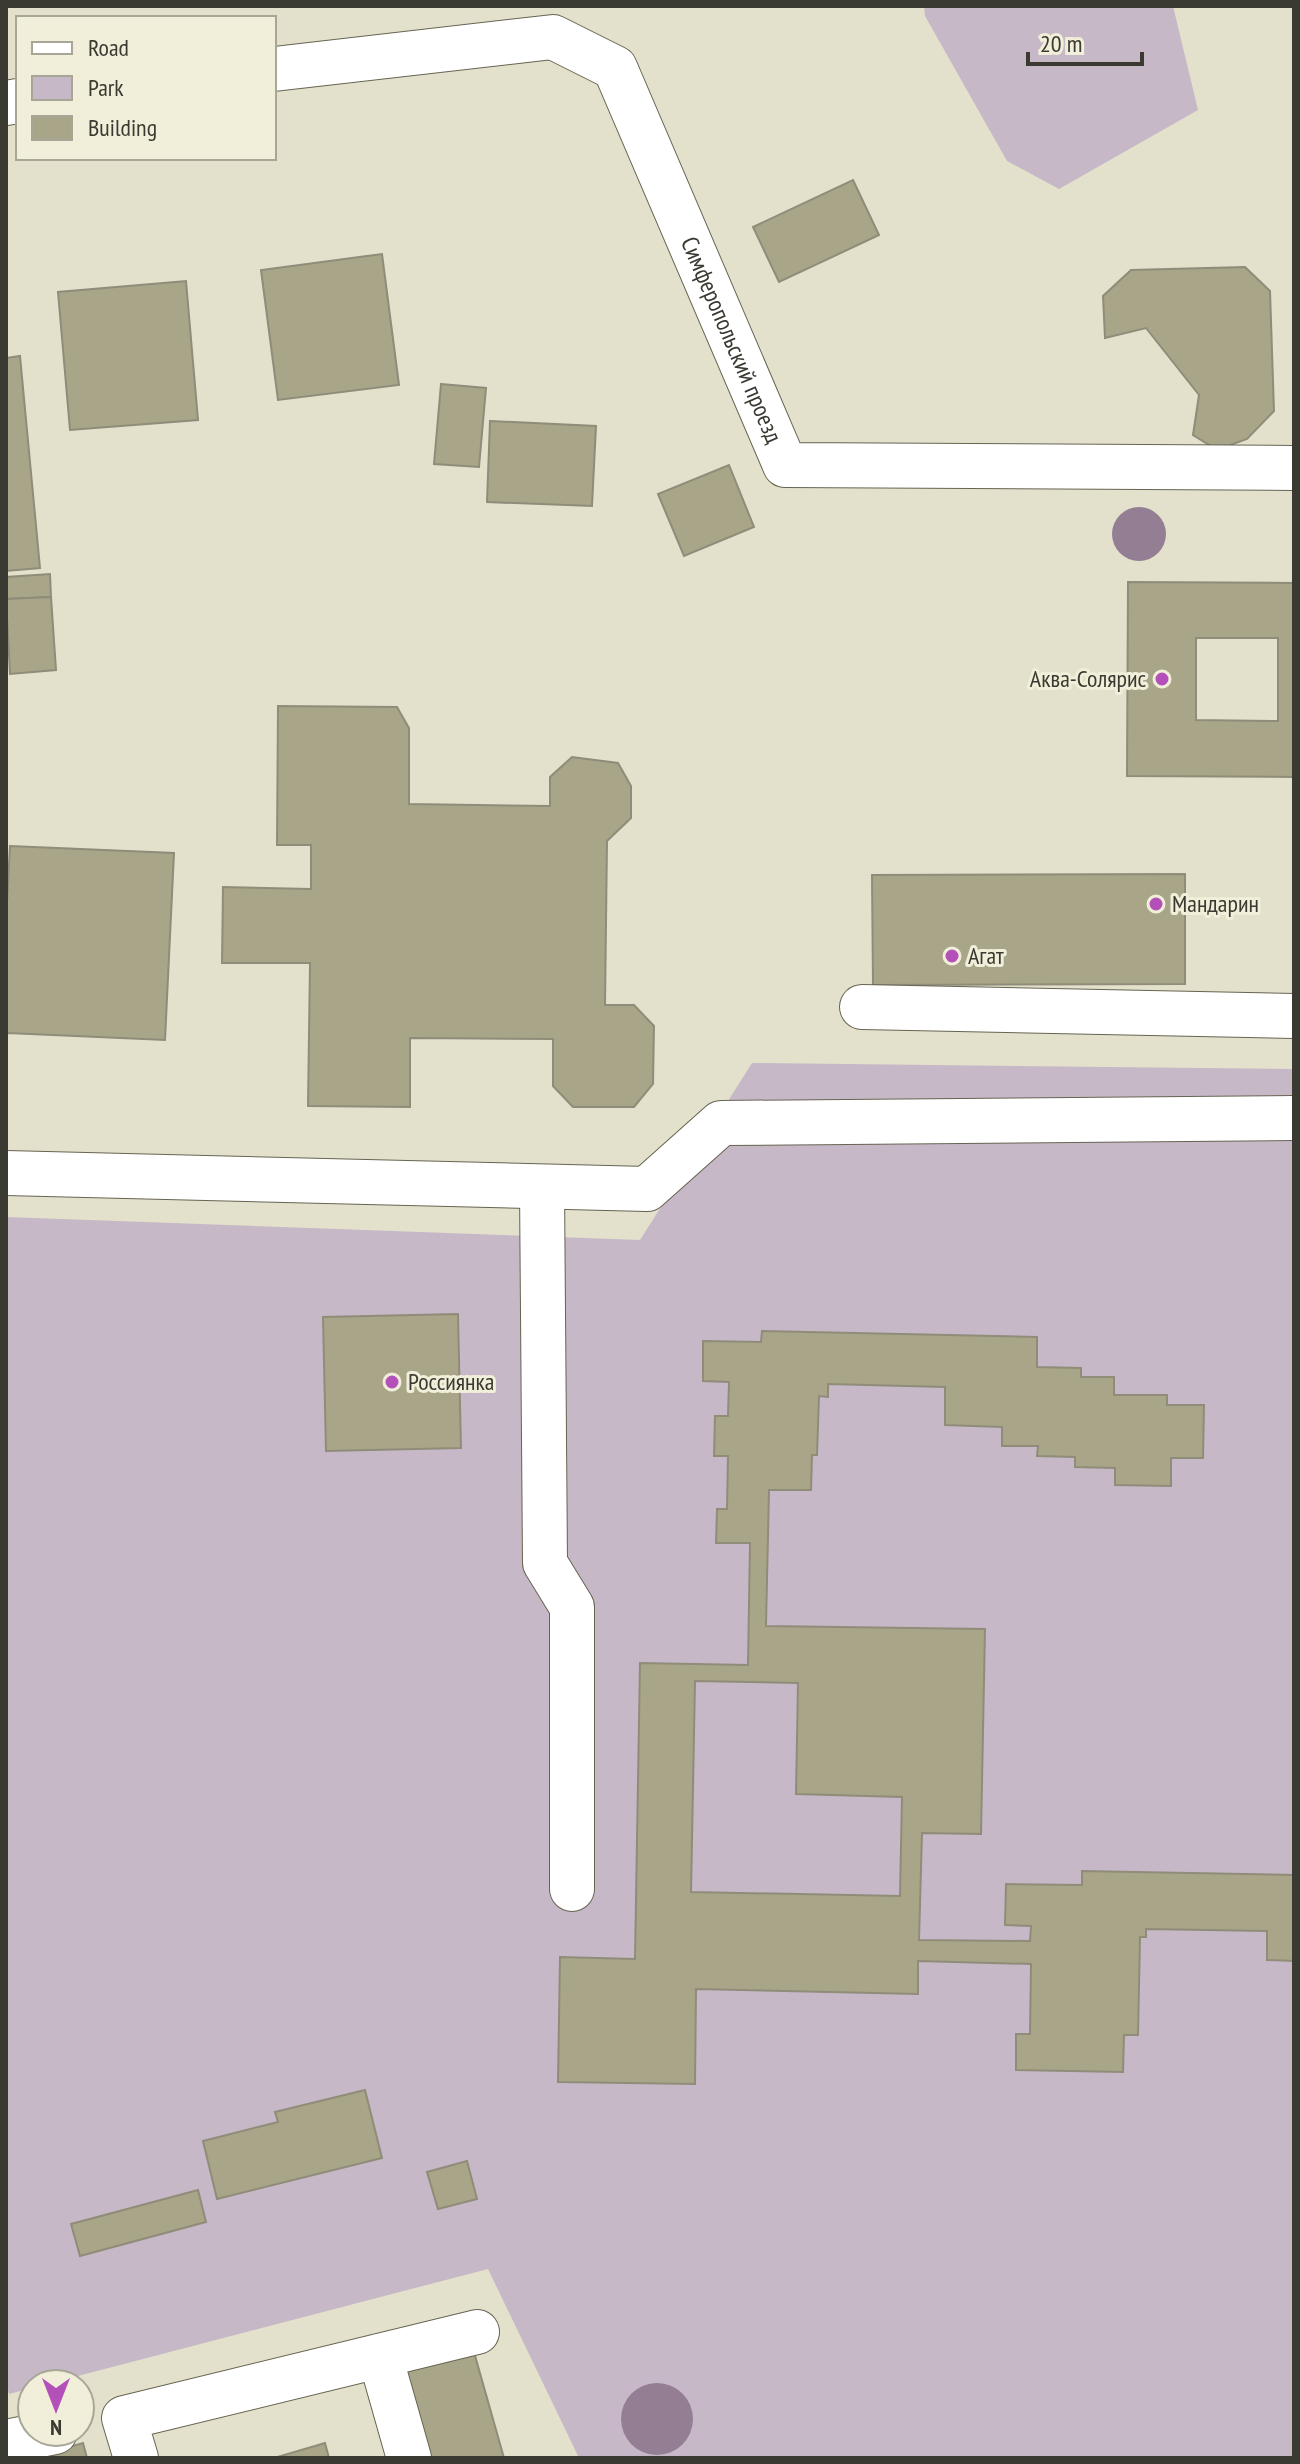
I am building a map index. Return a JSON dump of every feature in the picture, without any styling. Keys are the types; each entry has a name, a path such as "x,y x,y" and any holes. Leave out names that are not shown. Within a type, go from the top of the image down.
{"lane":[{"name":"Симферопольский проезд","path":"276,69 553,37 615,68 785,465 1294,468"},
{"path":"862,1007 1294,1016"},
{"path":"6,1173 647,1189 721,1123 1294,1118"},
{"path":"542,1187 545,1563 572,1607 572,1889"},
{"path":"96,2431 130,2438 380,2356 477,2332"},
{"path":"380,2356 409,2458"}],"green space":[{"path":"924,6 1173,6 1198,110 1059,189 1007,161 925,16"},
{"path":"752,1063 1294,1069 1294,2458 579,2458 488,2269 96,2371 96,2368 16,2368 16,2392 9,2394 6,2382 6,1217 640,1240"}],"shaded area":[{"path":"1139,507 1158,515 1166,534 1158,553 1139,561 1120,553 1112,534 1120,515"},
{"path":"657,2383 677,2389 687,2399 693,2419 687,2439 677,2449 657,2455 637,2449 627,2439 621,2419 627,2399 637,2389"}],"building":[{"path":"853,180 879,235 779,282 753,227"},
{"path":"382,254 399,385 278,400 261,270"},
{"path":"1245,267 1270,291 1274,411 1247,439 1217,450 1193,435 1199,395 1146,328 1105,338 1103,296 1131,270"},
{"path":"186,281 198,420 70,430 58,292"},
{"path":"20,356 40,568 6,571 6,358"},
{"path":"441,384 486,388 479,467 434,464"},
{"path":"490,421 596,426 592,506 487,502"},
{"path":"729,465 754,527 684,556 658,494"},
{"path":"50,574 51,597 6,599 6,577"},
{"name":"Аква-Солярис","path":"1128,582 1294,583 1294,777 1127,776","holes":["1196,638 1278,638 1278,721 1196,720"]},
{"path":"51,597 56,670 10,674 6,599"},
{"path":"278,706 397,707 409,728 409,804 550,806 550,777 572,757 618,763 631,786 631,818 607,841 605,1005 634,1005 654,1026 653,1084 634,1107 573,1107 553,1086 553,1039 410,1038 410,1107 308,1106 310,963 222,963 223,887 311,889 311,845 277,845"},
{"path":"10,846 174,853 165,1040 7,1033 6,1060 6,920"},
{"path":"1185,874 1185,984 873,985 872,875"},
{"name":"Россиянка","path":"458,1314 461,1448 326,1451 323,1317"},
{"path":"762,1331 1037,1337 1037,1367 1081,1368 1081,1377 1114,1377 1114,1395 1167,1395 1167,1405 1204,1405 1203,1458 1171,1458 1171,1486 1115,1485 1115,1468 1075,1467 1075,1457 1037,1456 1038,1446 1002,1446 1002,1427 945,1425 945,1387 828,1384 828,1397 819,1396 817,1455 812,1455 811,1490 769,1490 766,1626 985,1629 981,1834 922,1833 919,1940 1030,1941 1031,1926 1005,1925 1006,1884 1082,1885 1082,1871 1294,1875 1294,1961 1267,1960 1267,1931 1146,1929 1146,1937 1140,1937 1138,2035 1124,2035 1123,2072 1016,2070 1016,2034 1030,2034 1031,1964 918,1961 918,1994 696,1989 695,2084 558,2082 560,1957 635,1959 640,1663 748,1665 750,1543 716,1543 717,1509 727,1509 728,1456 714,1456 715,1416 728,1416 729,1382 703,1381 703,1341 761,1342","holes":["695,1681 798,1683 796,1794 902,1797 900,1896 691,1892"]},
{"path":"365,2090 382,2158 217,2199 203,2141 278,2122 275,2112"},
{"path":"467,2161 477,2199 438,2209 427,2172"},
{"path":"198,2190 206,2222 80,2256 71,2224"},
{"path":"472,2345 504,2458 427,2458 400,2365"},
{"path":"325,2443 329,2458 274,2458"},
{"path":"66,2448 84,2448 87,2458 32,2458"}],"place":[{"name":"Аква-Солярис","path":"1162,679"},
{"name":"Мандарин","path":"1156,904"},
{"name":"Агат","path":"952,956"},
{"name":"Россиянка","path":"392,1382"}]}
